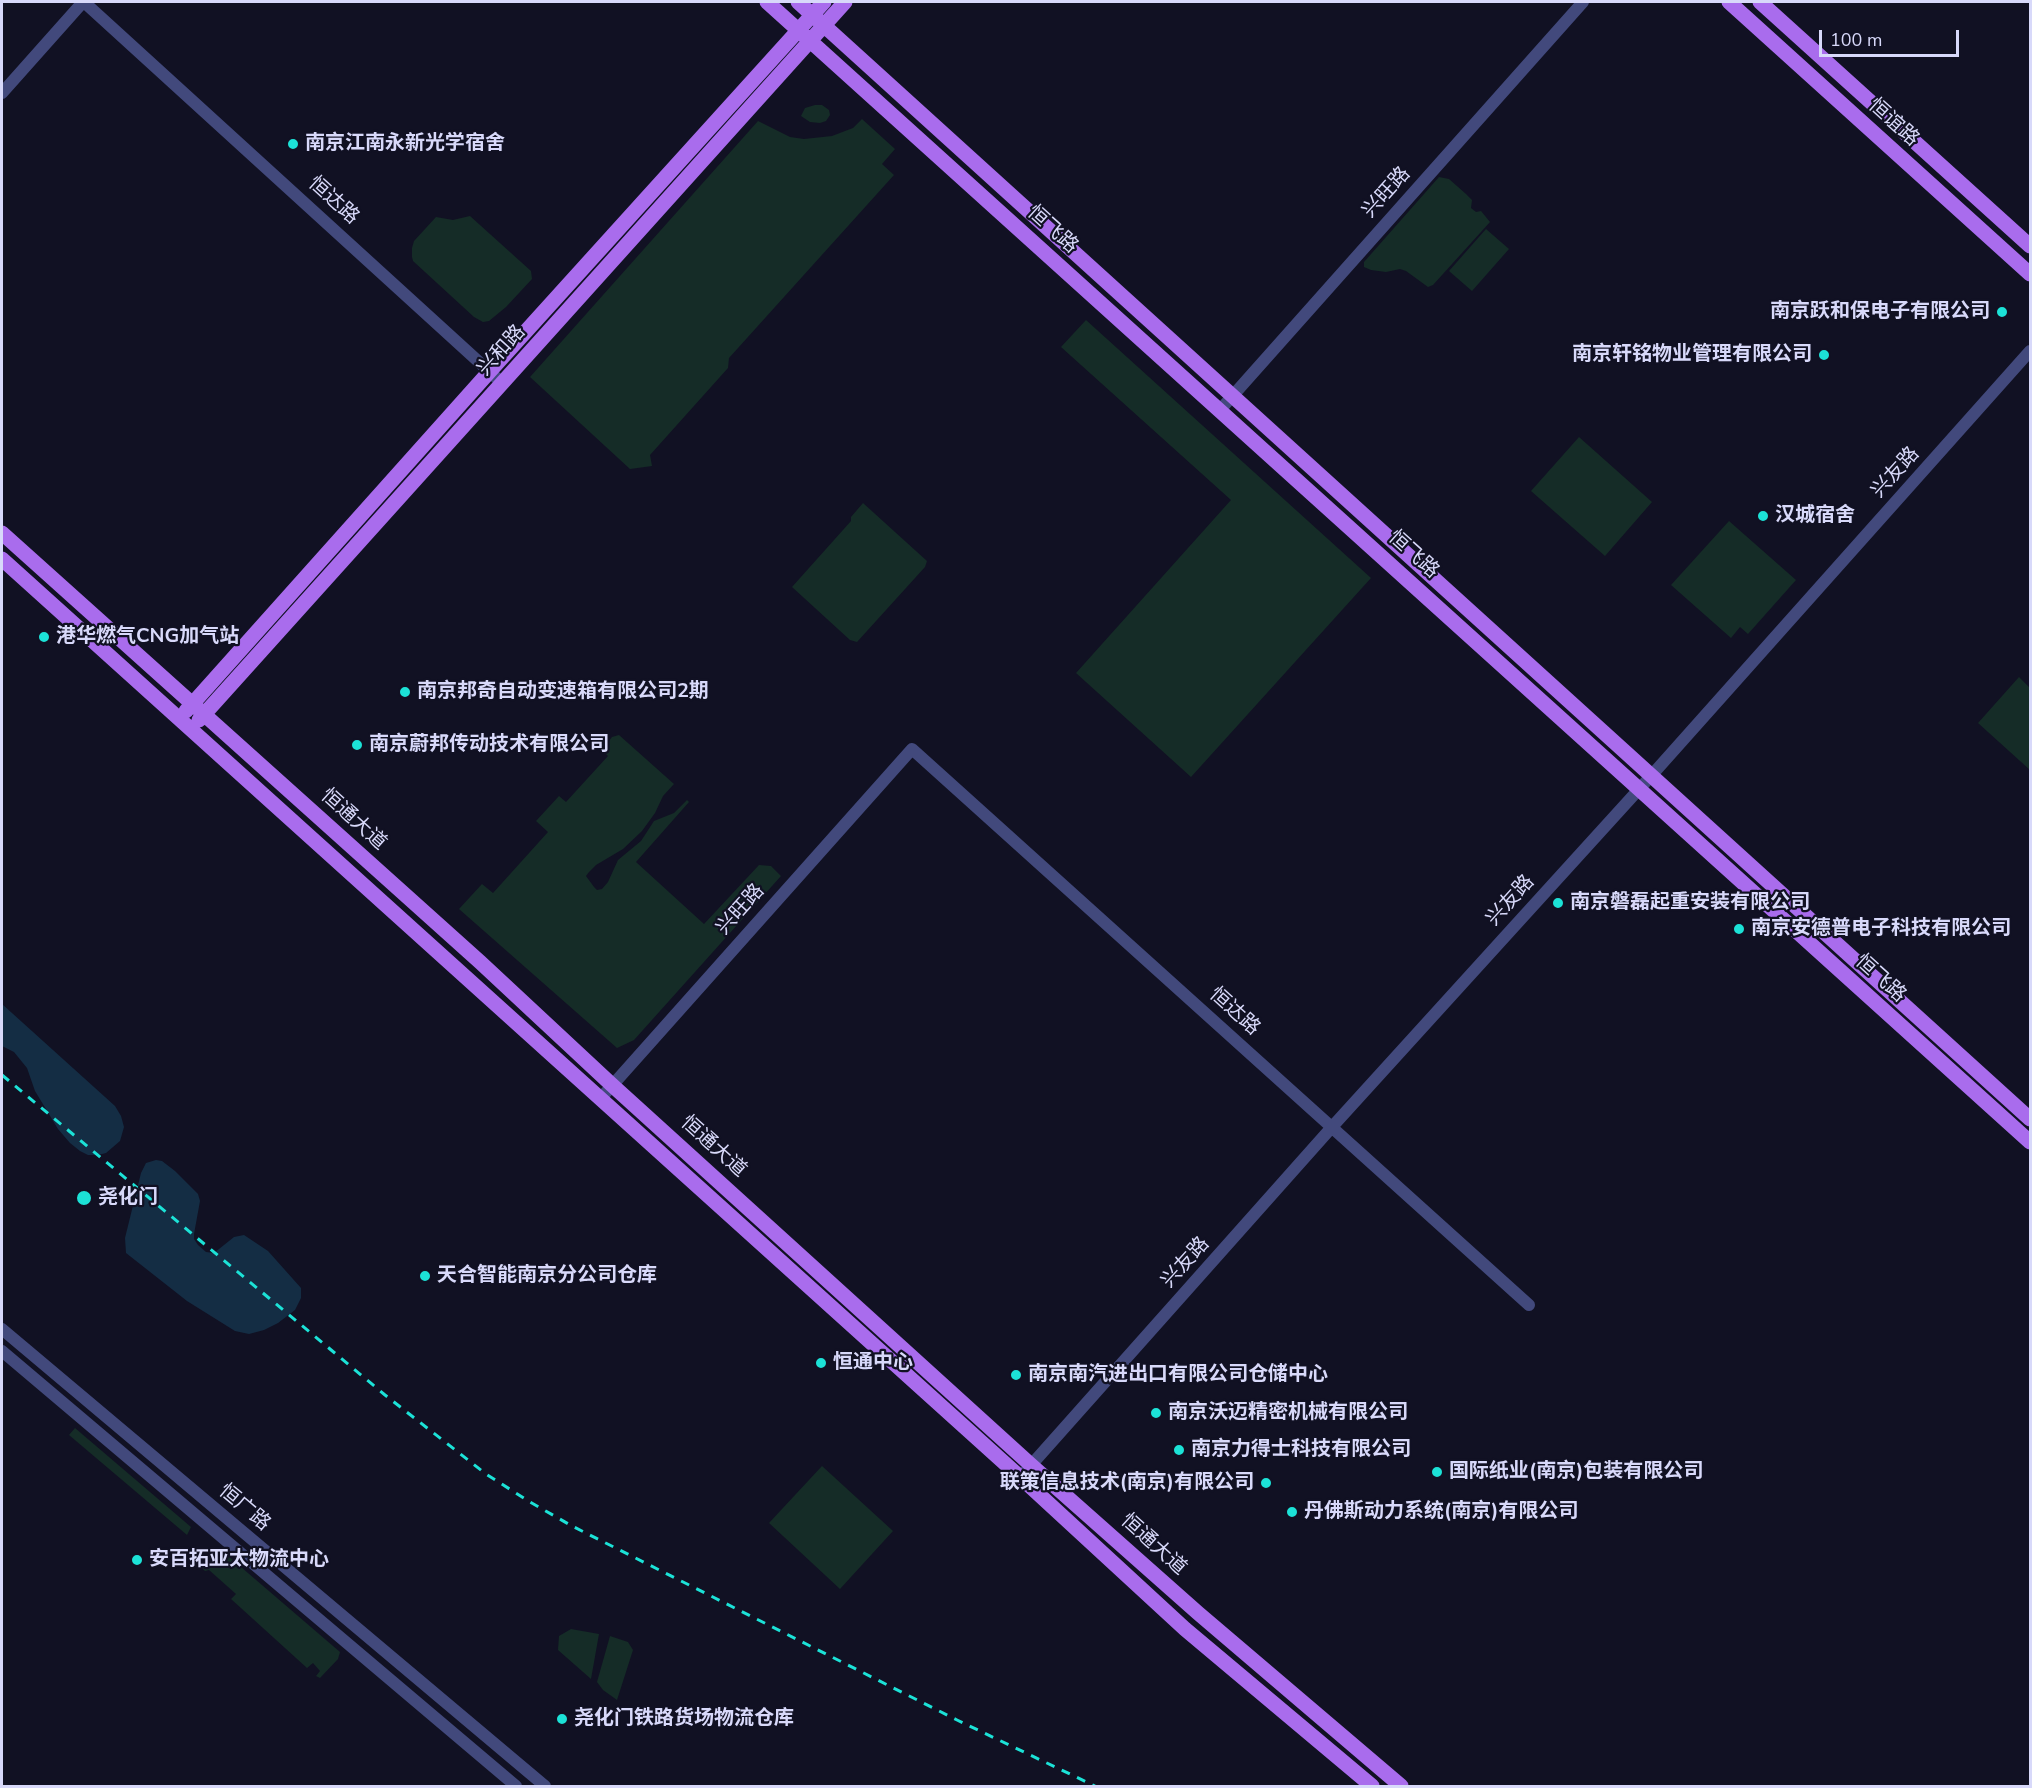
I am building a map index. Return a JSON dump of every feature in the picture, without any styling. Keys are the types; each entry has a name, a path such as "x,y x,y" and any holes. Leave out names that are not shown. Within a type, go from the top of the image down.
{"main road":[{"name":"恒飞路","path":"766,2 2031,1142"},
{"name":"恒飞路","path":"798,2 2031,1119"},
{"name":"兴和路","path":"818,20 824,2"},
{"name":"兴和路","path":"191,729 502,383 818,20 844,2"},
{"name":"恒谊路","path":"1729,2 2031,274"},
{"name":"恒谊路","path":"1760,2 2031,246"},
{"name":"兴和路","path":"179,718 490,371 804,36"},
{"name":"恒通大道","path":"2,533 193,703 1031,1465 1401,1786"},
{"name":"恒通大道","path":"2,559 601,1098 1185,1629 1372,1786"}],"street":[{"path":"2,93 83,2"},
{"name":"恒达路","path":"83,2 502,383"},
{"name":"兴旺路","path":"1220,410 1583,2"},
{"name":"兴友路","path":"1020,1477 2031,351"},
{"name":"恒达路","path":"912,749 1529,1305"},
{"name":"兴旺路","path":"601,1098 912,749"},
{"name":"恒广路","path":"2,1329 545,1786"},
{"name":"恒广路","path":"2,1351 516,1786"}],"green space":[{"path":"822,105 829,110 830,115 826,121 810,122 801,116 805,108"},
{"path":"862,119 895,149 882,164 894,175 729,358 728,368 650,455 652,466 630,469 530,377 758,121 790,137 804,139 832,136 853,128"},
{"path":"1439,177 1449,179 1466,194 1472,200 1471,208 1476,212 1481,211 1490,222 1433,285 1428,287 1400,269 1386,272 1364,267 1364,262"},
{"path":"470,216 531,271 532,279 506,307 489,321 483,322 474,317 413,261 412,257 414,241 436,217 453,220"},
{"path":"1486,229 1509,249 1472,291 1449,271"},
{"path":"1086,320 1371,578 1191,777 1076,673 1231,500 1061,347"},
{"path":"1579,437 1652,502 1605,556 1531,491"},
{"path":"863,503 927,561 925,567 857,642 850,640 792,587 851,521 851,517"},
{"path":"1729,521 1796,580 1748,634 1740,627 1731,638 1671,585"},
{"path":"2019,677 2030,688 2030,770 1978,723"},
{"path":"619,735 674,784 663,796 655,813 642,831 623,849 596,865 586,876 597,890 602,889 608,882 618,860 641,841 654,821 674,813 687,800 689,802 636,862 704,924 759,865 771,866 781,876 634,1040 617,1048 459,909 482,884 493,893 548,832 536,821 559,796 566,802 608,756 602,750 612,737"},
{"path":"75,1428 191,1527 187,1535 69,1435"},
{"path":"822,1466 893,1531 840,1589 769,1523"},
{"path":"220,1549 340,1652 338,1659 320,1678 316,1676 320,1671 313,1663 307,1668 231,1599 236,1594 209,1570 205,1571 202,1568 216,1550"},
{"path":"571,1629 599,1634 591,1679 558,1650 559,1636"},
{"path":"610,1636 628,1642 633,1650 617,1700 603,1690 597,1682"}],"water":[{"path":"2,1004 115,1106 124,1127 120,1141 106,1153 88,1155 80,1151 58,1129 35,1091 27,1068 14,1052 2,1046"},
{"path":"162,1161 175,1171 198,1194 200,1201 194,1239 198,1245 206,1252 214,1253 234,1237 244,1235 268,1251 301,1288 301,1298 295,1310 264,1330 249,1334 235,1331 187,1301 126,1253 125,1238 141,1173 146,1163"}],"railway":[{"path":"2,1075 385,1395 486,1474 572,1526 957,1720 1095,1786"}],"place":[{"name":"南京江南永新光学宿舍","path":"293,144"},
{"name":"南京跃和保电子有限公司","path":"2002,312"},
{"name":"南京轩铭物业管理有限公司","path":"1824,355"},
{"name":"汉城宿舍","path":"1763,516"},
{"name":"港华燃气CNG加气站","path":"44,637"},
{"name":"南京邦奇自动变速箱有限公司2期","path":"405,692"},
{"name":"南京蔚邦传动技术有限公司","path":"357,745"},
{"name":"南京磐磊起重安装有限公司","path":"1558,903"},
{"name":"南京安德普电子科技有限公司","path":"1739,929"},
{"name":"尧化门","path":"84,1198"},
{"name":"天合智能南京分公司仓库","path":"425,1276"},
{"name":"恒通中心","path":"821,1363"},
{"name":"南京南汽进出口有限公司仓储中心","path":"1016,1375"},
{"name":"南京沃迈精密机械有限公司","path":"1156,1413"},
{"name":"南京力得士科技有限公司","path":"1179,1450"},
{"name":"国际纸业(南京)包装有限公司","path":"1437,1472"},
{"name":"联策信息技术(南京)有限公司","path":"1266,1483"},
{"name":"丹佛斯动力系统(南京)有限公司","path":"1292,1512"},
{"name":"安百拓亚太物流中心","path":"137,1560"},
{"name":"尧化门铁路货场物流仓库","path":"562,1719"}]}
